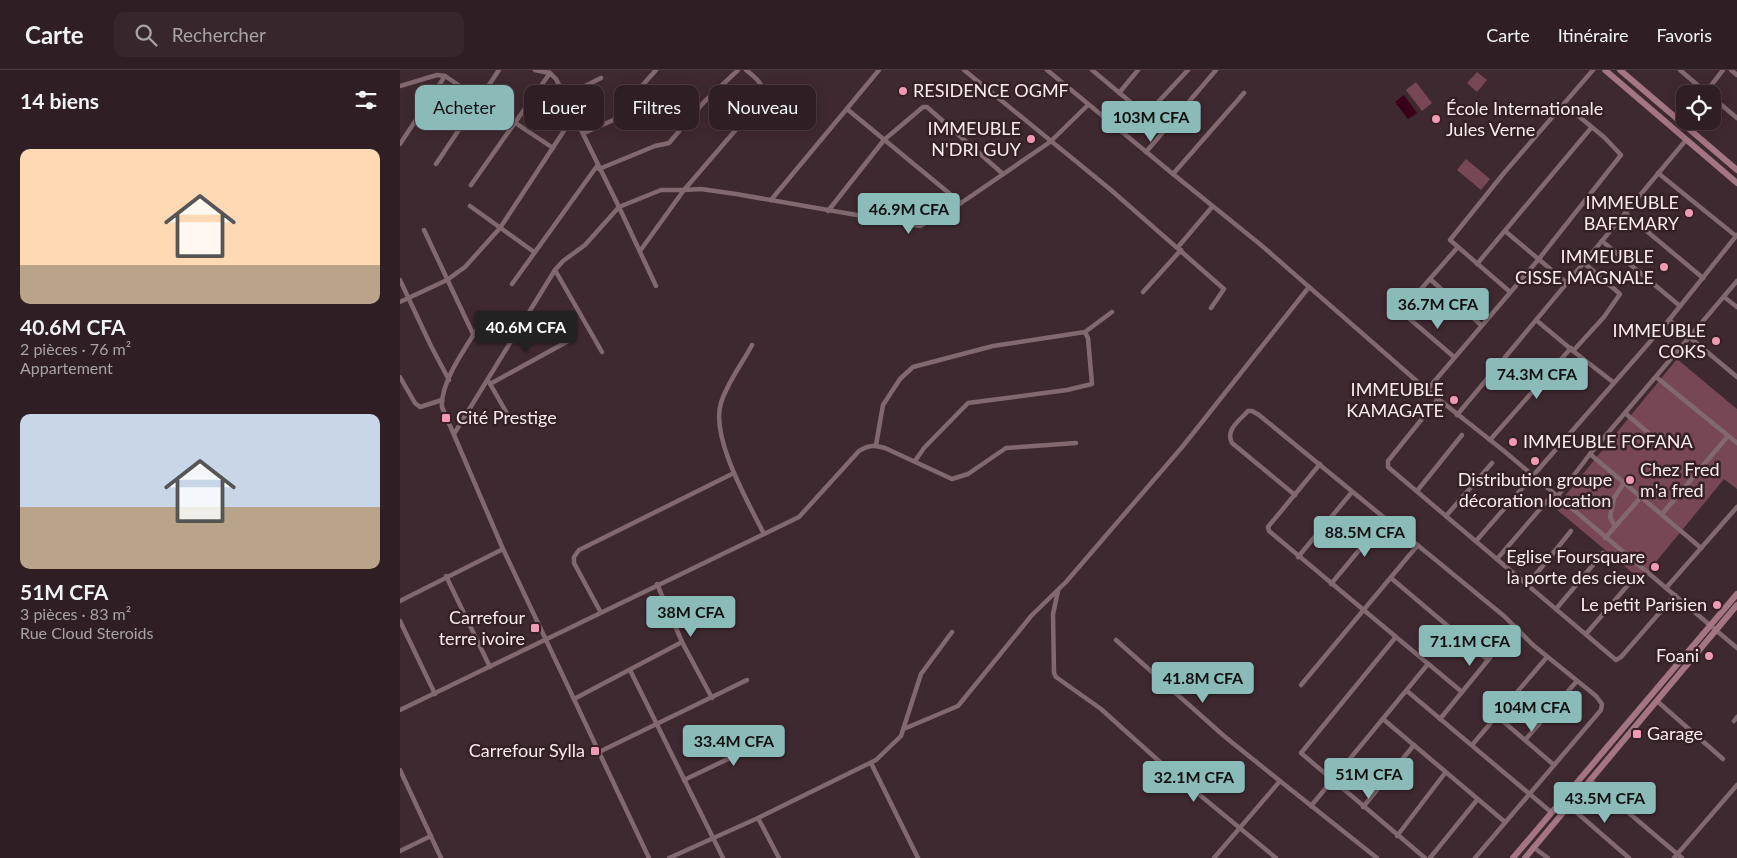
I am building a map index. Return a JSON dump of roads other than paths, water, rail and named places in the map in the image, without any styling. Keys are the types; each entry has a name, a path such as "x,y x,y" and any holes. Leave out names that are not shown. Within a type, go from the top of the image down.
{"main road":[{"path":"1606,70 1737,183"},
{"path":"1620,70 1737,170"},
{"path":"1524,858 1657,701 1737,594"},
{"path":"1512,858 1714,627 1737,606"}],"street":[{"path":"489,85 499,70"},
{"path":"535,70 550,73 558,85"},
{"path":"643,85 656,70"},
{"path":"512,284 598,167 655,146 669,143 704,102 738,70"},
{"path":"640,251 684,190 764,97 764,91 759,81 746,70"},
{"path":"771,200 879,70"},
{"path":"964,70 985,85 1050,142 1180,248 1224,289 1211,308"},
{"path":"1047,70 1309,287 1427,390 1490,440 1737,648"},
{"path":"1092,70 1143,114 1148,114 1188,70"},
{"path":"1119,93 1138,70"},
{"path":"1146,152 1216,70"},
{"path":"1509,291 1450,240 1476,206 1593,70"},
{"path":"1680,70 1698,85"},
{"path":"1713,85 1724,70"},
{"path":"1730,70 1737,76"},
{"path":"550,73 514,122 553,148"},
{"path":"400,86 437,75 445,76 459,85"},
{"path":"400,144 445,76"},
{"path":"587,85 601,78"},
{"path":"1173,174 1244,94"},
{"path":"1427,390 1509,291 1538,260 1621,155 1605,138 1564,104"},
{"path":"454,434 555,270 563,261 585,245 619,208 661,190 700,189 920,226 961,203 1050,142 1088,105"},
{"path":"1721,105 1737,118"},
{"path":"828,211 884,140 919,108 927,107 1003,174"},
{"path":"847,109 961,203"},
{"path":"584,133 614,120"},
{"path":"1477,264 1591,128"},
{"path":"436,164 459,130"},
{"path":"470,185 508,130"},
{"path":"400,302 462,271 500,228 565,130"},
{"path":"583,130 598,167 656,286"},
{"path":"1457,415 1686,140"},
{"path":"1476,541 1534,477 1613,382 1669,320 1736,238 1658,173"},
{"path":"470,206 534,252"},
{"path":"1143,292 1212,207"},
{"path":"1625,213 1703,278"},
{"path":"424,230 474,336"},
{"path":"1505,231 1567,283"},
{"path":"1602,241 1680,306"},
{"path":"1454,357 1404,314 1408,304 1457,248"},
{"path":"1490,440 1572,349 1604,317 1620,294 1584,263"},
{"path":"555,270 602,352"},
{"path":"1430,279 1481,325"},
{"path":"400,280 449,380"},
{"path":"1497,559 1555,495 1737,281"},
{"path":"906,728 958,706 1032,615 1058,591 1189,439 1309,287"},
{"path":"1724,296 1737,307"},
{"path":"876,445 883,406 900,379 913,367 993,346 1085,332 1112,312"},
{"path":"1536,320 1613,382"},
{"path":"1669,320 1737,377"},
{"path":"482,321 449,380 442,400 442,407 503,548 649,858"},
{"path":"915,461 935,436 968,403 1067,390 1092,384 1088,338 1085,332"},
{"path":"490,384 572,339"},
{"path":"752,345 721,403 719,412 724,446 734,473 764,534"},
{"path":"400,377 415,403 420,407 442,400"},
{"path":"1656,377 1737,443"},
{"path":"487,379 513,424"},
{"path":"1438,399 1387,464 1616,660 1621,657 1675,595"},
{"path":"1295,495 1232,442 1229,436 1230,431 1248,411 1252,411 1320,464 1515,628 1546,657 1596,696 1602,707 1475,858"},
{"path":"1625,413 1666,448"},
{"path":"1417,491 1462,434"},
{"path":"1662,514 1728,436"},
{"path":"400,710 490,667 545,638 799,517 859,451 866,446 876,445 952,479 968,474 1006,448 1076,443"},
{"path":"1590,454 1701,548"},
{"path":"1446,516 1492,463"},
{"path":"1320,464 1268,527 1271,534 1462,692"},
{"path":"600,612 574,563 574,557 579,550 734,473"},
{"path":"1615,526 1610,516 1614,498 1624,483"},
{"path":"1298,557 1352,492"},
{"path":"1605,538 1641,497"},
{"path":"1666,588 1737,507"},
{"path":"1331,584 1385,519"},
{"path":"1528,584 1571,531"},
{"path":"1301,686 1416,546"},
{"path":"400,602 446,576 503,548"},
{"path":"1556,609 1603,553"},
{"path":"446,576 490,667"},
{"path":"1391,578 1488,660"},
{"path":"1586,634 1634,578"},
{"path":"657,584 682,642 712,698"},
{"path":"1058,591 1053,614 1054,673 1056,677 1101,709 1276,858"},
{"path":"400,622 435,694"},
{"path":"1440,718 1515,628"},
{"path":"669,858 872,763 902,736 921,674 952,632"},
{"path":"1395,638 1302,751 1303,755 1331,780 1425,858"},
{"path":"1116,640 1224,736 1377,858"},
{"path":"574,699 682,642"},
{"path":"1472,745 1546,657"},
{"path":"1311,806 1428,664"},
{"path":"630,670 723,858"},
{"path":"599,752 747,680"},
{"path":"1525,740 1577,681"},
{"path":"1407,691 1551,812"},
{"path":"1657,701 1723,759"},
{"path":"1498,716 1554,765"},
{"path":"1383,719 1505,822"},
{"path":"684,780 774,737"},
{"path":"1364,807 1414,745"},
{"path":"872,763 918,858"},
{"path":"400,770 402,780 441,858"},
{"path":"1397,836 1445,773"},
{"path":"1590,779 1675,856 1682,858"},
{"path":"1214,858 1280,781"},
{"path":"1675,856 1737,785"},
{"path":"1430,858 1477,800"},
{"path":"1568,805 1629,858"},
{"path":"758,818 779,858"},
{"path":"400,851 431,836"},
{"path":"1533,847 1548,858"}],"place":[{"name":"RESIDENCE OGMF","path":"903,91"},
{"name":"École Internationale Jules Verne","path":"1436,119"},
{"name":"IMMEUBLE N'DRI GUY","path":"1031,139"},
{"name":"IMMEUBLE BAFEMARY","path":"1689,213"},
{"name":"IMMEUBLE CISSE MAGNALE","path":"1664,267"},
{"name":"IMMEUBLE COKS","path":"1716,341"},
{"name":"IMMEUBLE KAMAGATE","path":"1454,400"},
{"name":"Cité Prestige","path":"446,418"},
{"name":"IMMEUBLE FOFANA","path":"1513,442"},
{"name":"Distribution groupe décoration location","path":"1535,461"},
{"name":"Chez Fred m'a fred","path":"1630,480"},
{"name":"Eglise Foursquare la porte des cieux","path":"1655,567"},
{"name":"Le petit Parisien","path":"1717,605"},
{"name":"Carrefour terre ivoire","path":"535,628"},
{"name":"Foani","path":"1709,656"},
{"name":"Garage","path":"1637,734"},
{"name":"Carrefour Sylla","path":"595,751"}]}
